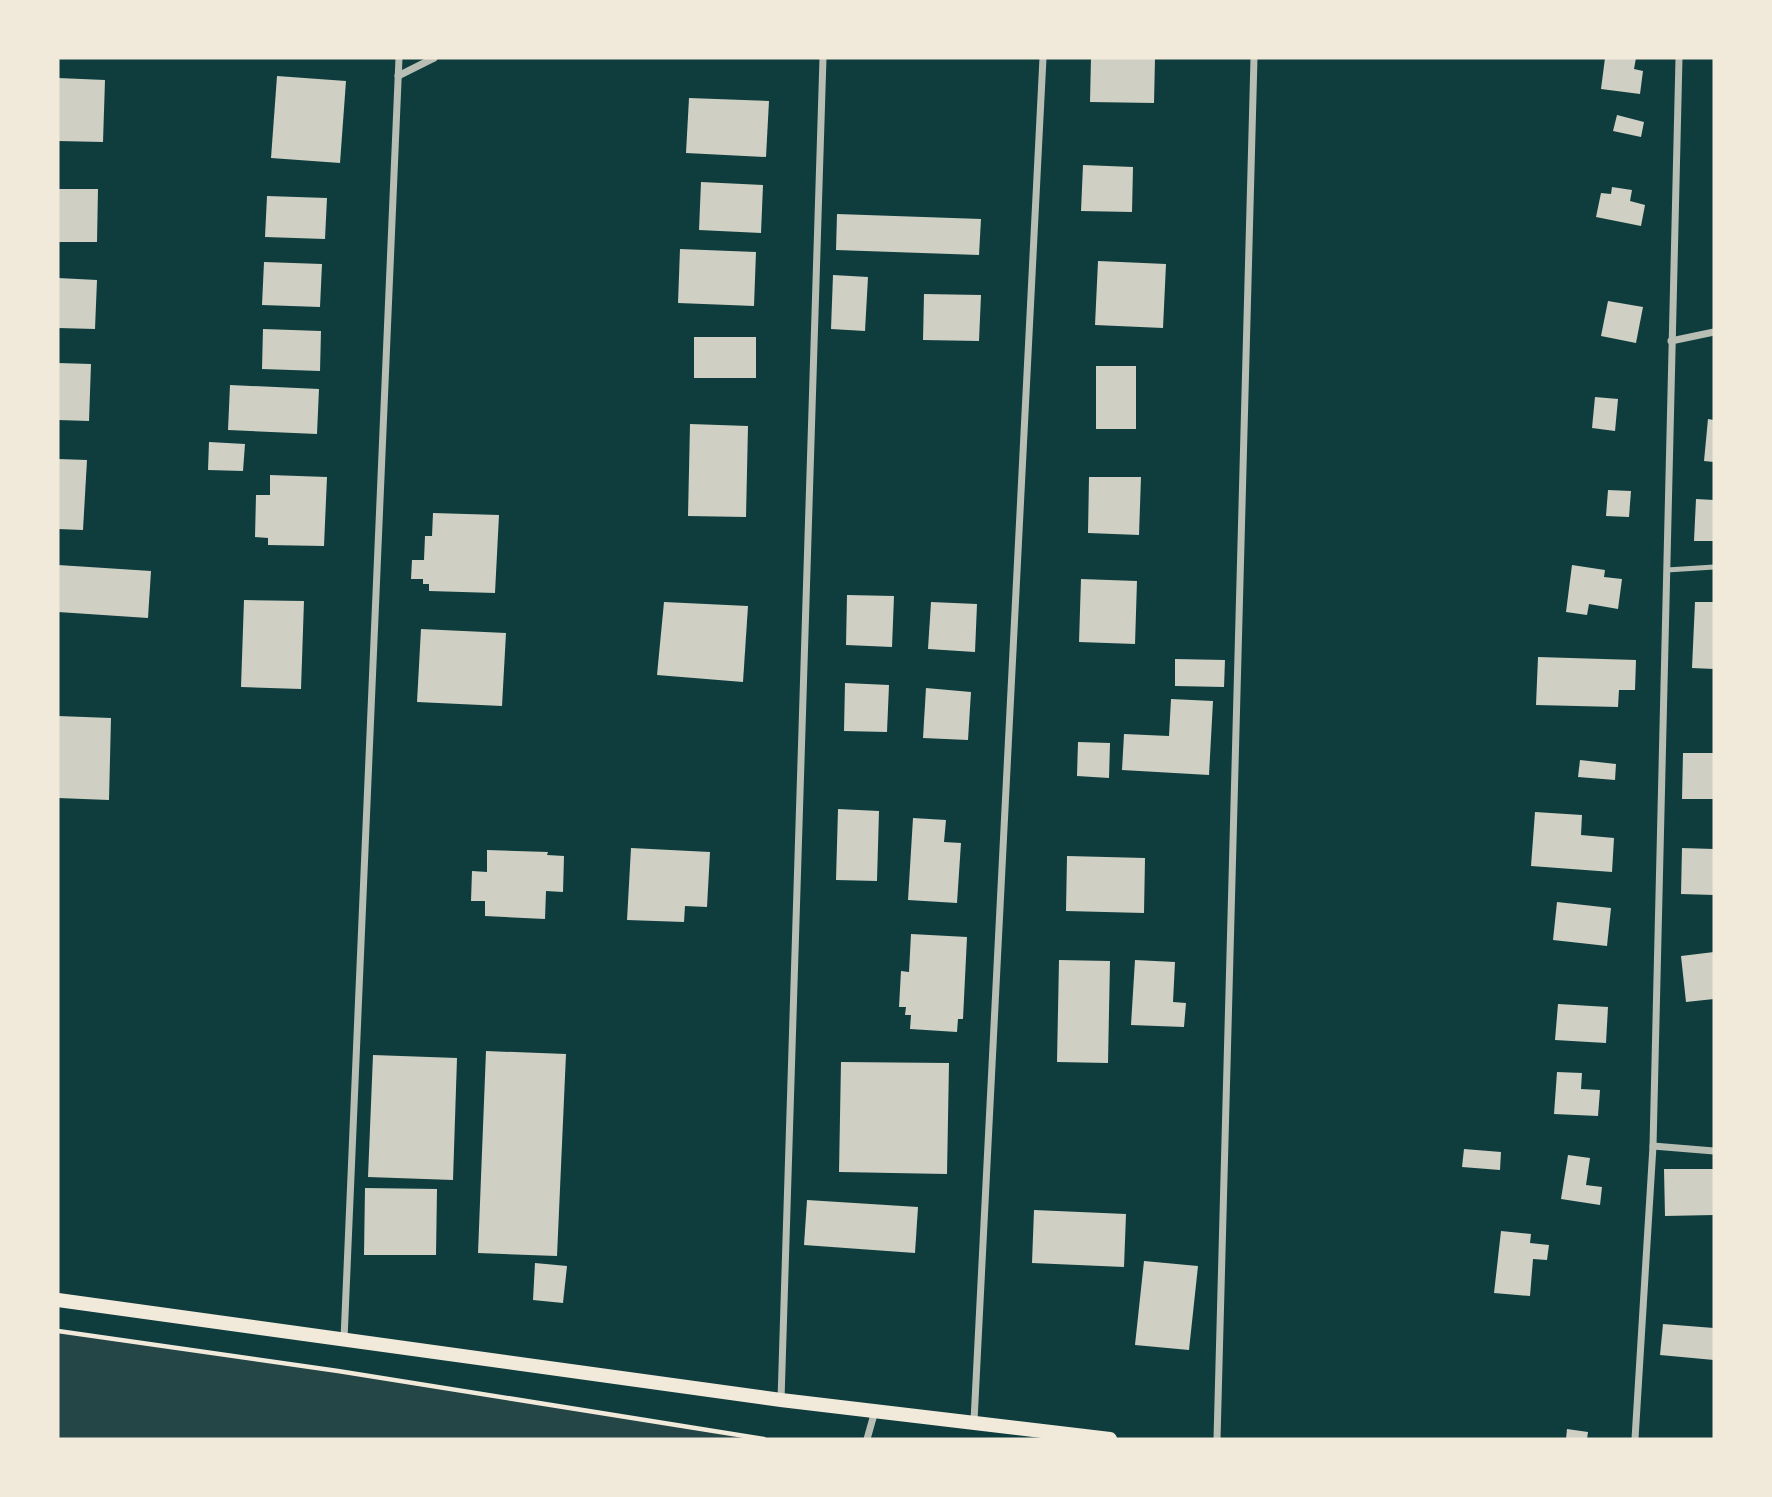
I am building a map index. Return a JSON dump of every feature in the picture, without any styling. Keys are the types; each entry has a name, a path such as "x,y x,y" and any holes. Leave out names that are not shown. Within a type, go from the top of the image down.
{"main road":[{"path":"58,1300 781,1400 1110,1439"}],"street":[{"path":"344,1339 399,58"},
{"path":"398,76 434,58"},
{"path":"781,1400 822,58"},
{"path":"974,1421 1043,58"},
{"path":"1217,1439 1254,58"},
{"path":"1635,1439 1653,1146 1679,58"},
{"path":"1671,341 1714,332"},
{"path":"1653,1146 1714,1151"},
{"path":"867,1439 875,1410"}],"lane":[{"path":"1667,570 1714,566"}],"path":[{"path":"58,1331 338,1371 764,1439"}],"shaded area":[{"path":"58,1331 338,1371 764,1439 58,1439"}],"building":[{"path":"1091,58 1155,58 1154,103 1090,102"},
{"path":"1605,58 1636,58 1634,69 1643,71 1640,94 1601,89"},
{"path":"277,76 346,81 340,163 271,158"},
{"path":"58,78 105,80 103,142 58,141"},
{"path":"689,98 769,101 766,157 686,153"},
{"path":"1617,115 1644,122 1641,137 1613,131"},
{"path":"1083,165 1133,167 1132,212 1081,211"},
{"path":"701,182 763,185 761,233 699,230"},
{"path":"1612,187 1632,190 1630,201 1645,205 1641,226 1596,217 1601,193 1611,194"},
{"path":"58,189 98,189 97,242 58,242"},
{"path":"267,196 327,198 325,239 265,237"},
{"path":"837,214 981,219 979,255 836,250"},
{"path":"680,249 756,252 754,306 678,303"},
{"path":"1098,261 1166,264 1163,328 1095,325"},
{"path":"264,262 322,264 320,307 262,305"},
{"path":"833,275 868,277 865,331 831,329"},
{"path":"58,278 97,280 95,329 58,328"},
{"path":"924,294 981,295 979,341 923,340"},
{"path":"1608,301 1643,307 1636,343 1601,336"},
{"path":"263,329 321,331 320,371 262,369"},
{"path":"694,337 756,337 756,378 694,378"},
{"path":"58,363 91,364 89,421 58,420"},
{"path":"1096,366 1136,366 1136,429 1096,429"},
{"path":"230,385 319,389 317,434 228,430"},
{"path":"1595,397 1618,399 1615,431 1592,428"},
{"path":"1708,419 1714,420 1714,462 1704,461"},
{"path":"690,424 748,426 746,517 688,516"},
{"path":"209,442 245,444 243,471 208,470"},
{"path":"58,459 87,460 83,530 58,529"},
{"path":"270,475 327,477 324,546 268,545 268,538 255,537 256,495 270,495"},
{"path":"1089,477 1141,477 1139,535 1088,533"},
{"path":"1608,490 1631,491 1629,517 1606,516"},
{"path":"1696,499 1714,500 1714,541 1694,541"},
{"path":"433,513 499,515 495,593 429,591 429,584 423,584 423,579 411,579 412,560 424,560 425,536 432,536"},
{"path":"58,565 151,571 148,618 58,612"},
{"path":"1572,565 1605,570 1604,577 1622,579 1618,609 1589,604 1587,615 1566,612"},
{"path":"1081,579 1137,581 1135,644 1079,642"},
{"path":"847,595 894,596 892,647 846,645"},
{"path":"244,600 304,601 301,689 241,687"},
{"path":"664,602 748,606 743,682 657,675"},
{"path":"931,602 977,604 975,652 928,649"},
{"path":"1695,602 1714,602 1714,669 1692,668"},
{"path":"421,629 506,633 502,706 417,702"},
{"path":"1538,657 1636,660 1635,690 1619,690 1618,707 1536,705"},
{"path":"1175,659 1225,660 1224,687 1175,686"},
{"path":"845,683 889,685 887,732 844,731"},
{"path":"926,688 971,692 968,740 923,738"},
{"path":"1171,699 1213,701 1209,775 1122,770 1124,734 1169,736"},
{"path":"58,716 111,718 109,800 58,798"},
{"path":"1078,742 1110,743 1109,778 1077,776"},
{"path":"1683,753 1714,753 1714,799 1682,799"},
{"path":"1580,760 1616,764 1615,780 1578,777"},
{"path":"838,809 879,811 877,881 836,880"},
{"path":"1535,812 1582,815 1581,835 1614,838 1612,872 1531,866"},
{"path":"913,818 946,820 944,842 961,843 957,903 908,900"},
{"path":"631,848 710,852 707,907 685,906 684,922 627,920"},
{"path":"1682,848 1714,849 1714,895 1681,894"},
{"path":"487,850 548,852 547,855 564,856 563,892 546,891 545,919 485,916 485,901 471,901 472,871 487,872"},
{"path":"1067,856 1145,858 1144,913 1066,911"},
{"path":"1557,902 1611,908 1607,946 1553,940"},
{"path":"911,934 967,937 963,1019 958,1019 957,1032 910,1029 911,1015 905,1015 906,1007 899,1007 901,971 909,972"},
{"path":"1714,952 1714,999 1686,1002 1681,956"},
{"path":"1059,960 1110,961 1108,1063 1057,1062"},
{"path":"1135,960 1175,962 1173,1002 1186,1003 1184,1027 1131,1025"},
{"path":"1558,1004 1608,1007 1606,1043 1555,1040"},
{"path":"486,1051 566,1054 557,1256 478,1253"},
{"path":"373,1055 457,1058 453,1180 368,1177"},
{"path":"841,1062 949,1063 947,1174 839,1172"},
{"path":"1557,1072 1582,1073 1581,1089 1600,1090 1598,1116 1554,1114"},
{"path":"1464,1149 1501,1152 1500,1170 1462,1167"},
{"path":"1568,1155 1590,1158 1586,1185 1602,1187 1600,1205 1561,1199"},
{"path":"1664,1169 1714,1169 1714,1215 1665,1216"},
{"path":"365,1188 437,1189 436,1255 364,1255"},
{"path":"807,1200 918,1207 915,1253 804,1245"},
{"path":"1034,1210 1126,1214 1124,1267 1032,1263"},
{"path":"1501,1231 1531,1234 1530,1243 1549,1245 1547,1260 1533,1259 1530,1296 1494,1293"},
{"path":"1144,1261 1198,1266 1189,1350 1135,1345"},
{"path":"535,1263 567,1266 563,1303 533,1300"},
{"path":"1663,1324 1714,1328 1714,1360 1660,1355"},
{"path":"1567,1429 1588,1432 1587,1439 1566,1439"}]}
